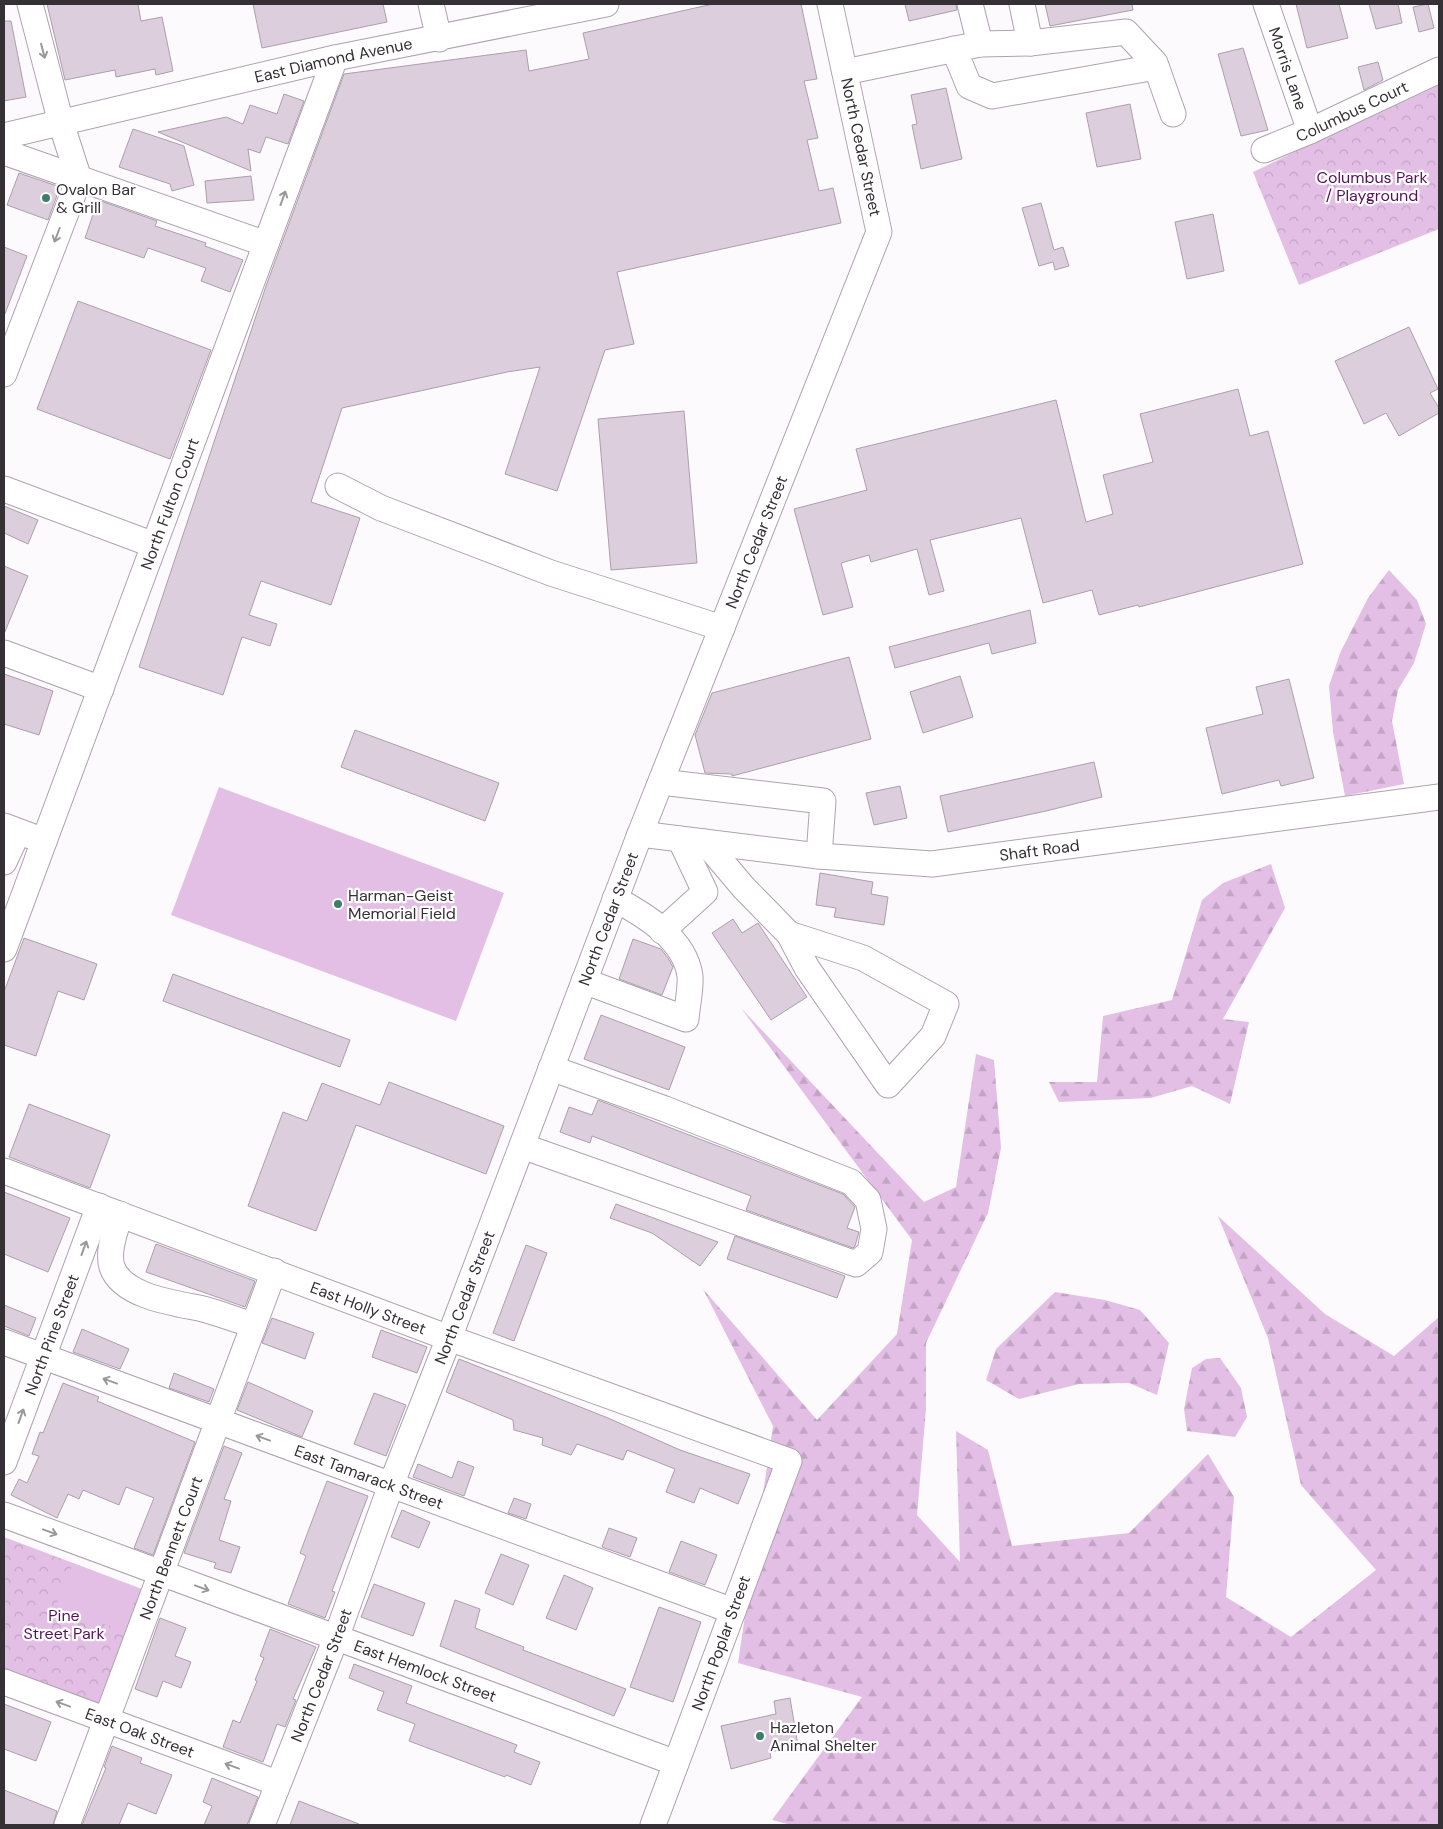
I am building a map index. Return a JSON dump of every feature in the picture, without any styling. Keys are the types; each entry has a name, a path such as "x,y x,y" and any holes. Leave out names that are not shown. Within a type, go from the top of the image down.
{"street":[{"path":"4,374 13,318 79,179 61,122 30,4"},
{"path":"431,4 439,39"},
{"name":"East Diamond Avenue","path":"4,136 335,58 439,39 606,4"},
{"name":"North Cedar Street","path":"262,1825 336,1638 390,1485 449,1338 640,834 879,232 830,4"},
{"path":"970,4 980,44"},
{"path":"1022,4 1030,43"},
{"name":"Morris Lane","path":"1266,4 1310,131"},
{"path":"845,72 980,44 1030,43 1126,32 1156,67 1173,114"},
{"path":"954,49 969,86 992,96 1156,67"},
{"name":"North Fulton Court","path":"4,949 335,58"},
{"name":"Columbus Court","path":"1264,150 1310,131 1439,70"},
{"path":"4,152 266,244"},
{"path":"338,486 380,508 551,573 722,628"},
{"path":"4,490 154,545"},
{"path":"4,653 100,689"},
{"path":"661,782 823,801 818,856"},
{"name":"Shaft Road","path":"640,834 818,856 932,864 1439,798"},
{"path":"4,862 11,829 44,841"},
{"path":"662,931 705,892 680,839"},
{"path":"705,842 744,888 789,934 807,968 888,1085 934,1036 946,1004 863,958 789,934"},
{"path":"584,981 686,1019 690,977 684,954 649,917 615,899"},
{"path":"522,1146 856,1264 870,1252 874,1229 868,1200 851,1182 665,1109 551,1068"},
{"name":"East Holly Street","path":"4,1171 449,1338 789,1461"},
{"path":"110,1210 110,1257 117,1276 149,1297 172,1304 200,1308 254,1324"},
{"name":"North Pine Street","path":"4,1462 43,1356 110,1210"},
{"name":"North Bennett Court","path":"67,1825 274,1271"},
{"name":"East Tamarack Street","path":"4,1342 733,1611"},
{"name":"North Poplar Street","path":"653,1825 789,1461"},
{"name":"East Hemlock Street","path":"4,1515 676,1763"},
{"name":"East Oak Street","path":"4,1682 278,1783"}],"green space":[{"name":"Columbus Park / Playground","path":"1439,83 1439,229 1299,285 1253,172"},
{"path":"1389,570 1417,600 1426,624 1414,663 1398,690 1392,721 1404,784 1345,796 1333,732 1329,686 1340,653 1368,598"},
{"name":"Harman-Geist Memorial Field","path":"219,787 504,893 456,1021 171,915"},
{"path":"1271,864 1285,908 1223,1019 1249,1022 1230,1104 1192,1086 1151,1098 1059,1102 1049,1082 1097,1082 1103,1016 1172,1000 1202,900 1223,883"},
{"path":"741,1008 924,1202 956,1187 976,1054 994,1060 1001,1148 988,1213 926,1343 926,1409 917,1515 960,1562 956,1431 988,1450 1012,1546 1129,1533 1208,1454 1234,1497 1226,1597 1291,1637 1376,1570 1301,1485 1268,1338 1218,1216 1325,1314 1394,1356 1439,1317 1439,1825 791,1825 772,1820 862,1697 738,1663 773,1426 703,1289 817,1420 897,1334 912,1240"},
{"path":"1055,1292 1105,1300 1140,1310 1169,1343 1157,1395 1129,1383 1079,1384 1019,1399 986,1380 996,1349"},
{"path":"1220,1358 1241,1388 1247,1417 1235,1437 1187,1431 1184,1409 1192,1368 1206,1359"},
{"name":"Pine Street Park","path":"4,1537 142,1589 98,1705 4,1670"},
{"path":"73,1563 139,1589 123,1631 56,1606"}],"building":[{"path":"47,4 138,4 141,21 162,17 173,71 156,75 155,69 116,77 115,70 65,80"},
{"path":"253,4 383,4 387,22 262,48"},
{"path":"713,4 801,4 817,79 804,81 818,138 807,140 819,191 833,188 841,223 617,272 634,344 605,350 557,491 505,474 540,367 507,372 342,408 311,502 360,518 331,605 261,581 249,615 277,624 270,646 242,637 223,695 139,667 266,286 344,74 526,50 529,71 589,59 583,33"},
{"path":"905,4 956,4 957,10 909,21"},
{"path":"1045,4 1132,4 1133,10 1050,26"},
{"path":"1296,4 1339,4 1348,38 1307,48"},
{"path":"1369,4 1398,4 1402,23 1376,29"},
{"path":"1428,4 1434,28 1419,32 1413,7"},
{"path":"4,21 11,21 26,97 4,101"},
{"path":"1243,48 1268,130 1241,136 1218,54"},
{"path":"1378,62 1383,80 1364,90 1358,67"},
{"path":"946,88 962,159 921,169 912,125 917,124 911,95"},
{"path":"284,94 304,101 288,144 266,137 260,153 248,149 251,171 158,132 226,117 243,124 250,105 277,114"},
{"path":"1130,104 1141,159 1097,167 1086,113"},
{"path":"133,129 184,146 194,185 172,191 170,184 119,167"},
{"path":"19,173 60,187 48,220 7,205"},
{"path":"251,176 254,200 207,203 205,181"},
{"path":"98,200 157,221 155,226 206,243 205,246 243,260 230,292 201,281 206,268 148,248 144,258 85,238"},
{"path":"1041,203 1054,250 1063,247 1069,266 1055,270 1053,262 1039,266 1022,208"},
{"path":"1213,214 1224,271 1187,279 1175,222"},
{"path":"4,247 27,256 5,314 4,314"},
{"path":"78,301 211,350 170,459 37,409"},
{"path":"1409,327 1438,389 1430,393 1439,408 1439,413 1399,436 1386,413 1364,424 1335,361"},
{"path":"1238,389 1250,436 1268,431 1303,564 1139,607 1138,605 1099,615 1092,590 1043,603 1021,518 930,540 944,591 929,595 917,549 871,562 869,555 841,563 853,607 823,615 794,509 867,490 856,449 1056,400 1086,522 1113,514 1103,475 1153,462 1140,414"},
{"path":"684,411 697,563 611,570 598,419"},
{"path":"4,506 38,520 28,544 4,533"},
{"path":"4,566 28,576 4,634"},
{"path":"1030,610 1036,643 992,654 989,643 895,668 889,647"},
{"path":"849,657 871,739 732,776 732,774 705,773 695,735 712,693"},
{"path":"4,674 53,691 39,735 4,724"},
{"path":"960,676 973,717 923,733 910,692"},
{"path":"1289,679 1314,778 1281,786 1279,780 1222,794 1206,728 1263,714 1256,687"},
{"path":"355,730 499,783 485,821 341,767"},
{"path":"1094,762 1102,797 948,832 940,796"},
{"path":"900,786 907,818 874,825 866,793"},
{"path":"820,873 873,882 871,894 888,897 884,925 834,917 836,908 816,905"},
{"path":"733,919 742,933 758,923 807,997 771,1020 712,933"},
{"path":"24,938 97,964 84,1000 58,991 36,1056 4,1045 4,992"},
{"path":"633,939 661,949 673,967 662,995 619,979"},
{"path":"173,974 350,1040 340,1067 163,1001"},
{"path":"601,1015 685,1047 669,1090 584,1059"},
{"path":"389,1082 504,1126 486,1174 356,1125 316,1231 248,1206 283,1112 307,1121 322,1083 380,1105"},
{"path":"598,1100 843,1194 855,1207 847,1228 859,1232 855,1246 853,1248 746,1210 751,1196 592,1136 590,1143 560,1132 569,1107 592,1115"},
{"path":"29,1104 110,1135 90,1188 9,1157"},
{"path":"4,1192 70,1218 48,1272 4,1254"},
{"path":"616,1204 718,1242 700,1266 652,1233 610,1218"},
{"path":"735,1236 845,1276 837,1298 727,1259"},
{"path":"156,1244 255,1281 245,1307 146,1272"},
{"path":"526,1245 547,1253 514,1341 493,1333"},
{"path":"4,1305 36,1318 29,1336 4,1326"},
{"path":"272,1318 314,1333 305,1359 262,1343"},
{"path":"82,1329 129,1349 120,1369 73,1352"},
{"path":"381,1330 427,1347 417,1373 372,1357"},
{"path":"459,1359 608,1418 680,1450 750,1474 738,1504 700,1488 694,1503 666,1492 675,1469 627,1450 623,1460 577,1444 571,1455 542,1445 543,1438 514,1430 513,1420 446,1392"},
{"path":"174,1373 214,1389 209,1402 169,1388"},
{"path":"248,1382 313,1411 302,1437 237,1410"},
{"path":"63,1383 99,1397 97,1401 195,1442 153,1555 134,1548 154,1498 126,1487 119,1505 83,1490 79,1499 68,1494 57,1518 11,1495 19,1479 27,1483 39,1456 32,1454 40,1432 43,1433"},
{"path":"374,1393 406,1405 386,1456 354,1444"},
{"path":"224,1446 242,1453 224,1499 231,1501 219,1540 240,1547 231,1573 214,1568 216,1563 184,1553"},
{"path":"458,1461 474,1467 464,1496 413,1477 418,1464 452,1478"},
{"path":"327,1481 368,1496 332,1591 335,1592 325,1618 288,1604 306,1556 300,1553"},
{"path":"514,1498 531,1504 526,1519 508,1513"},
{"path":"402,1510 430,1522 419,1548 391,1537"},
{"path":"609,1528 637,1538 630,1557 602,1547"},
{"path":"681,1541 717,1555 705,1585 669,1572"},
{"path":"501,1554 529,1565 513,1605 485,1593"},
{"path":"564,1575 593,1588 576,1630 546,1618"},
{"path":"374,1584 425,1603 413,1636 361,1617"},
{"path":"455,1600 480,1609 475,1628 524,1647 523,1650 626,1689 614,1716 440,1646"},
{"path":"659,1607 701,1622 673,1702 630,1687"},
{"path":"160,1618 186,1628 175,1656 191,1662 181,1688 163,1681 157,1697 135,1689"},
{"path":"270,1629 316,1647 293,1699 296,1700 285,1727 277,1724 263,1762 223,1747 233,1720 240,1723 257,1681 255,1680 264,1658 260,1656"},
{"path":"354,1664 412,1686 406,1703 517,1745 514,1752 540,1762 531,1785 409,1741 415,1724 377,1710 384,1692 349,1678"},
{"name":"Hazleton Animal Shelter","path":"790,1698 798,1746 770,1752 771,1758 731,1769 721,1726 776,1714 774,1701"},
{"path":"4,1704 51,1722 36,1761 4,1749"},
{"path":"112,1746 142,1758 140,1763 172,1775 156,1814 128,1803 119,1825 82,1825 106,1768 104,1767"},
{"path":"212,1778 258,1797 247,1825 204,1825 212,1806 203,1802"},
{"path":"4,1790 57,1811 53,1825 4,1825"},
{"path":"299,1801 359,1824 359,1825 290,1825"}],"place":[{"name":"Ovalon Bar & Grill","path":"46,198"},
{"name":"Harman-Geist Memorial Field","path":"338,904"},
{"name":"Hazleton Animal Shelter","path":"760,1736"}]}
